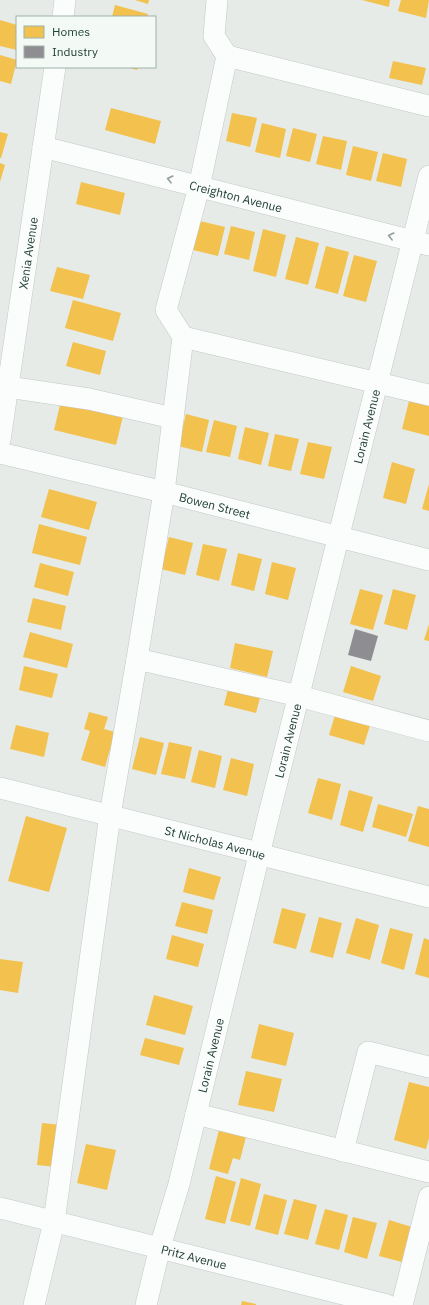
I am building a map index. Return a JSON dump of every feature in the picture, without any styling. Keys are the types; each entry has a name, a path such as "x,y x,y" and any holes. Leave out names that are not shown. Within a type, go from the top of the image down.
{"street":[{"path":"63,16 65,0"},
{"path":"217,0 214,36 227,56 429,106"},
{"path":"34,1305 54,1222 110,815 138,659 164,492 183,338 166,310 199,186 227,56"},
{"name":"Xenia Avenue","path":"0,440 55,68"},
{"name":"Creighton Avenue","path":"43,147 421,243"},
{"name":"Lorain Avenue","path":"146,1305 160,1247 179,1184 378,382 421,243 429,176"},
{"path":"183,338 429,395"},
{"path":"8,387 89,398 173,418"},
{"name":"Bowen Street","path":"0,453 164,492 429,560"},
{"path":"138,659 299,696 429,731"},
{"name":"St Nicholas Avenue","path":"0,788 429,897"},
{"path":"343,1151 368,1052 429,1067"},
{"path":"196,1114 429,1172"},
{"path":"402,1305 429,1197"},
{"name":"Pritz Avenue","path":"0,1208 387,1305"}],"building: Homes":[{"path":"135,0 149,0 148,4"},
{"path":"362,0 390,0 389,7"},
{"path":"401,0 429,0 426,18 398,11"},
{"path":"115,5 148,14 147,16 112,16"},
{"path":"0,20 16,25 16,50 0,46"},
{"path":"0,55 16,60 11,84 0,81"},
{"path":"393,61 426,68 422,85 389,78"},
{"path":"111,108 161,121 155,144 105,130"},
{"path":"232,113 257,118 250,147 226,141"},
{"path":"262,123 286,129 280,158 255,152"},
{"path":"293,128 317,134 310,162 286,156"},
{"path":"0,132 8,134 1,158 0,158"},
{"path":"323,136 347,141 341,170 316,164"},
{"path":"353,146 378,152 371,181 346,175"},
{"path":"383,153 407,159 401,187 376,181"},
{"path":"0,163 5,165 0,182"},
{"path":"81,182 125,193 120,215 76,204"},
{"path":"200,221 225,227 218,256 193,250"},
{"path":"231,226 255,232 249,260 224,254"},
{"path":"263,229 286,235 276,277 253,271"},
{"path":"296,237 319,243 308,285 285,279"},
{"path":"326,246 349,252 338,294 315,288"},
{"path":"354,255 377,261 366,302 343,296"},
{"path":"57,267 90,275 83,299 50,291"},
{"path":"73,300 121,313 113,341 65,328"},
{"path":"73,342 106,351 100,375 66,366"},
{"path":"411,393 429,398 429,436 402,429"},
{"path":"61,401 123,416 116,445 54,430"},
{"path":"186,414 209,420 202,452 178,446"},
{"path":"214,420 237,426 230,457 206,452"},
{"path":"245,427 269,433 261,465 238,459"},
{"path":"275,434 299,439 291,471 268,466"},
{"path":"308,442 332,447 324,479 300,474"},
{"path":"392,462 415,469 406,504 383,498"},
{"path":"429,484 429,511 422,509"},
{"path":"49,489 97,502 89,530 41,517"},
{"path":"39,524 87,537 80,565 32,553"},
{"path":"169,537 193,543 185,575 161,569"},
{"path":"203,544 227,549 219,581 196,575"},
{"path":"238,553 262,559 254,591 231,585"},
{"path":"272,562 296,568 288,600 265,594"},
{"path":"40,563 74,572 68,596 34,587"},
{"path":"360,589 383,595 373,630 350,624"},
{"path":"393,589 416,595 407,630 384,624"},
{"path":"33,598 66,606 61,630 27,622"},
{"path":"429,624 429,641 424,640"},
{"path":"30,632 73,644 67,668 23,657"},
{"path":"235,643 273,651 267,677 230,668"},
{"path":"24,666 58,674 52,698 19,690"},
{"path":"351,666 381,676 373,701 343,692"},
{"path":"230,681 262,690 256,713 224,705"},
{"path":"89,712 108,717 104,729 115,732 105,767 81,760 90,731 84,729"},
{"path":"336,712 371,722 364,745 329,735"},
{"path":"16,725 49,733 44,757 10,749"},
{"path":"140,737 164,743 156,775 132,769"},
{"path":"169,742 192,747 185,779 161,774"},
{"path":"199,750 222,756 215,788 191,782"},
{"path":"231,758 254,764 247,796 223,790"},
{"path":"318,778 341,784 332,820 308,813"},
{"path":"349,790 373,797 363,832 340,825"},
{"path":"378,804 413,814 406,837 372,827"},
{"path":"418,806 429,809 429,847 408,841"},
{"path":"26,816 67,828 49,892 8,881"},
{"path":"189,868 221,877 214,900 183,892"},
{"path":"182,902 213,910 207,934 175,926"},
{"path":"282,908 306,914 296,949 273,943"},
{"path":"319,917 342,923 333,958 310,952"},
{"path":"356,918 379,925 370,960 346,953"},
{"path":"390,928 413,934 404,970 381,963"},
{"path":"172,935 204,944 198,967 166,959"},
{"path":"424,938 429,940 429,978 415,974"},
{"path":"0,959 23,962 18,993 0,990"},
{"path":"154,995 193,1006 185,1035 146,1025"},
{"path":"259,1024 294,1033 286,1066 251,1058"},
{"path":"145,1038 184,1048 179,1065 140,1055"},
{"path":"246,1071 282,1079 274,1112 238,1105"},
{"path":"409,1082 429,1087 429,1138 426,1149 394,1140"},
{"path":"42,1123 62,1125 57,1167 37,1165"},
{"path":"220,1126 247,1133 240,1160 233,1158 228,1174 209,1169"},
{"path":"86,1144 116,1150 107,1190 77,1183"},
{"path":"216,1176 236,1182 225,1224 205,1219"},
{"path":"241,1178 261,1184 250,1226 230,1221"},
{"path":"264,1194 287,1200 278,1235 255,1229"},
{"path":"294,1199 317,1205 308,1240 284,1234"},
{"path":"325,1209 348,1215 339,1250 315,1244"},
{"path":"353,1217 377,1223 367,1259 344,1252"},
{"path":"389,1220 412,1227 402,1262 379,1256"},
{"path":"242,1301 256,1304 256,1305 241,1305"}],"building: Industry":[{"path":"355,629 378,636 371,661 348,655"}]}
